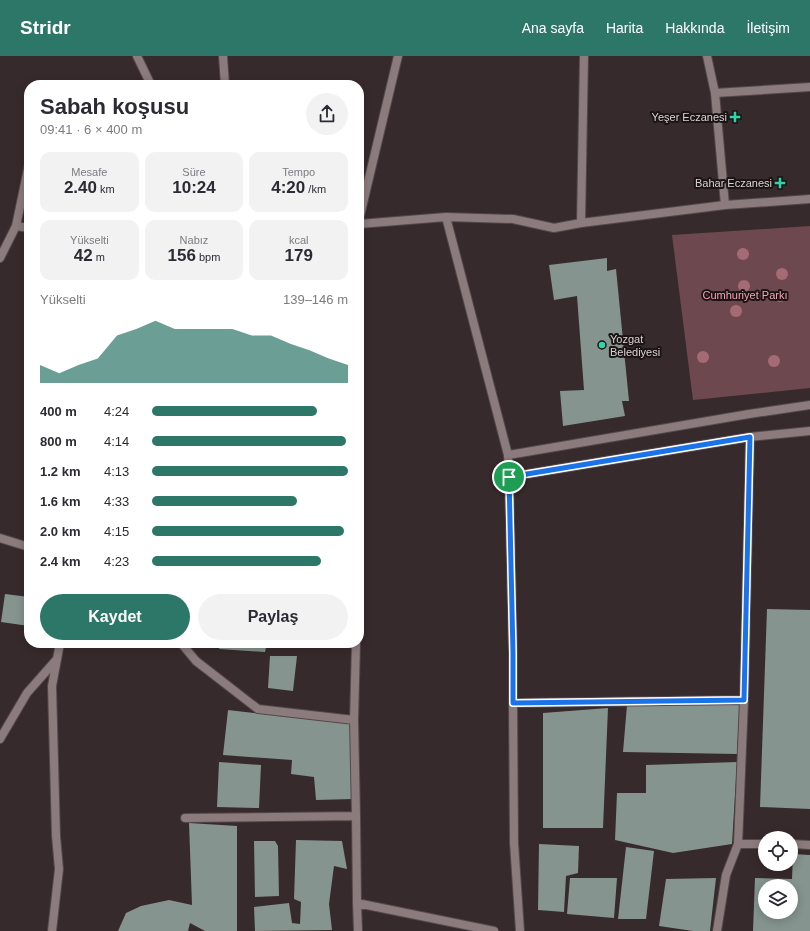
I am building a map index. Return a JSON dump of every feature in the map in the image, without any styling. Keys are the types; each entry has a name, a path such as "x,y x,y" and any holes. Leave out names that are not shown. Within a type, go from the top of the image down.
{"street":[{"path":"137,56 149,80"},
{"path":"223,56 225,80"},
{"path":"364,199 398,56"},
{"path":"581,223 584,56"},
{"path":"707,56 715,94 725,205"},
{"path":"715,94 810,87"},
{"path":"0,258 16,226 24,188"},
{"path":"364,224 446,217 513,219 554,228 581,223 725,205 810,199"},
{"path":"446,217 508,455 513,653 514,843 520,931"},
{"path":"16,226 24,227"},
{"path":"508,455 748,414 810,406"},
{"path":"509,477 750,437 810,431"},
{"path":"717,931 726,875 738,844 744,700 750,437"},
{"path":"0,538 24,545"},
{"path":"52,931 59,869 56,836 52,686 59,648"},
{"path":"185,648 196,661 258,709 354,720"},
{"path":"356,648 354,720 358,931"},
{"path":"0,739 27,693 57,658"},
{"path":"513,703 744,700"},
{"path":"185,818 356,816"},
{"path":"738,844 758,844"},
{"path":"798,844 810,845"},
{"path":"357,903 494,931"}],"green space":[{"name":"Cumhuriyet Parkı","path":"810,226 810,388 693,400 672,235"}],"building":[{"name":"Yozgat Belediyesi","path":"607,258 607,271 616,269 629,401 622,401 625,416 563,426 560,391 584,390 577,296 554,300 549,265"},
{"path":"5,594 24,596 24,625 1,622"},
{"path":"767,609 810,610 810,809 760,807"},
{"path":"219,648 266,648 265,652"},
{"path":"270,656 297,656 293,691 268,688"},
{"path":"740,703 737,754 623,752 627,705"},
{"path":"608,708 603,828 543,828 543,713"},
{"path":"228,710 351,724 352,799 316,800 314,777 291,774 292,760 223,755"},
{"path":"219,762 261,765 259,808 217,807"},
{"path":"737,762 732,844 673,853 615,840 617,793 646,793 646,765"},
{"path":"189,823 237,826 237,931 205,931 190,923 188,931 118,931 126,913 141,906 169,900 192,905"},
{"path":"296,840 342,841 347,869 334,866 329,904 332,930 255,931 254,907 289,903 292,923 300,924 301,902 294,899"},
{"path":"254,841 275,841 278,846 279,896 255,897"},
{"path":"539,844 579,846 578,873 566,876 564,912 538,910"},
{"path":"626,847 654,851 646,919 618,919"},
{"path":"798,854 810,855 810,931 753,931 755,878 792,879 792,871 798,871"},
{"path":"570,878 617,878 614,918 567,914"},
{"path":"716,878 710,931 693,931 659,926 666,879"}],"place":[{"name":"Yeşer Eczanesi","path":"735,117"},
{"name":"Bahar Eczanesi","path":"780,183"},
{"name":"Yozgat Belediyesi","path":"602,345"}],"route":[{"path":"750,437 744,700 513,703 509,477 750,437"}]}
